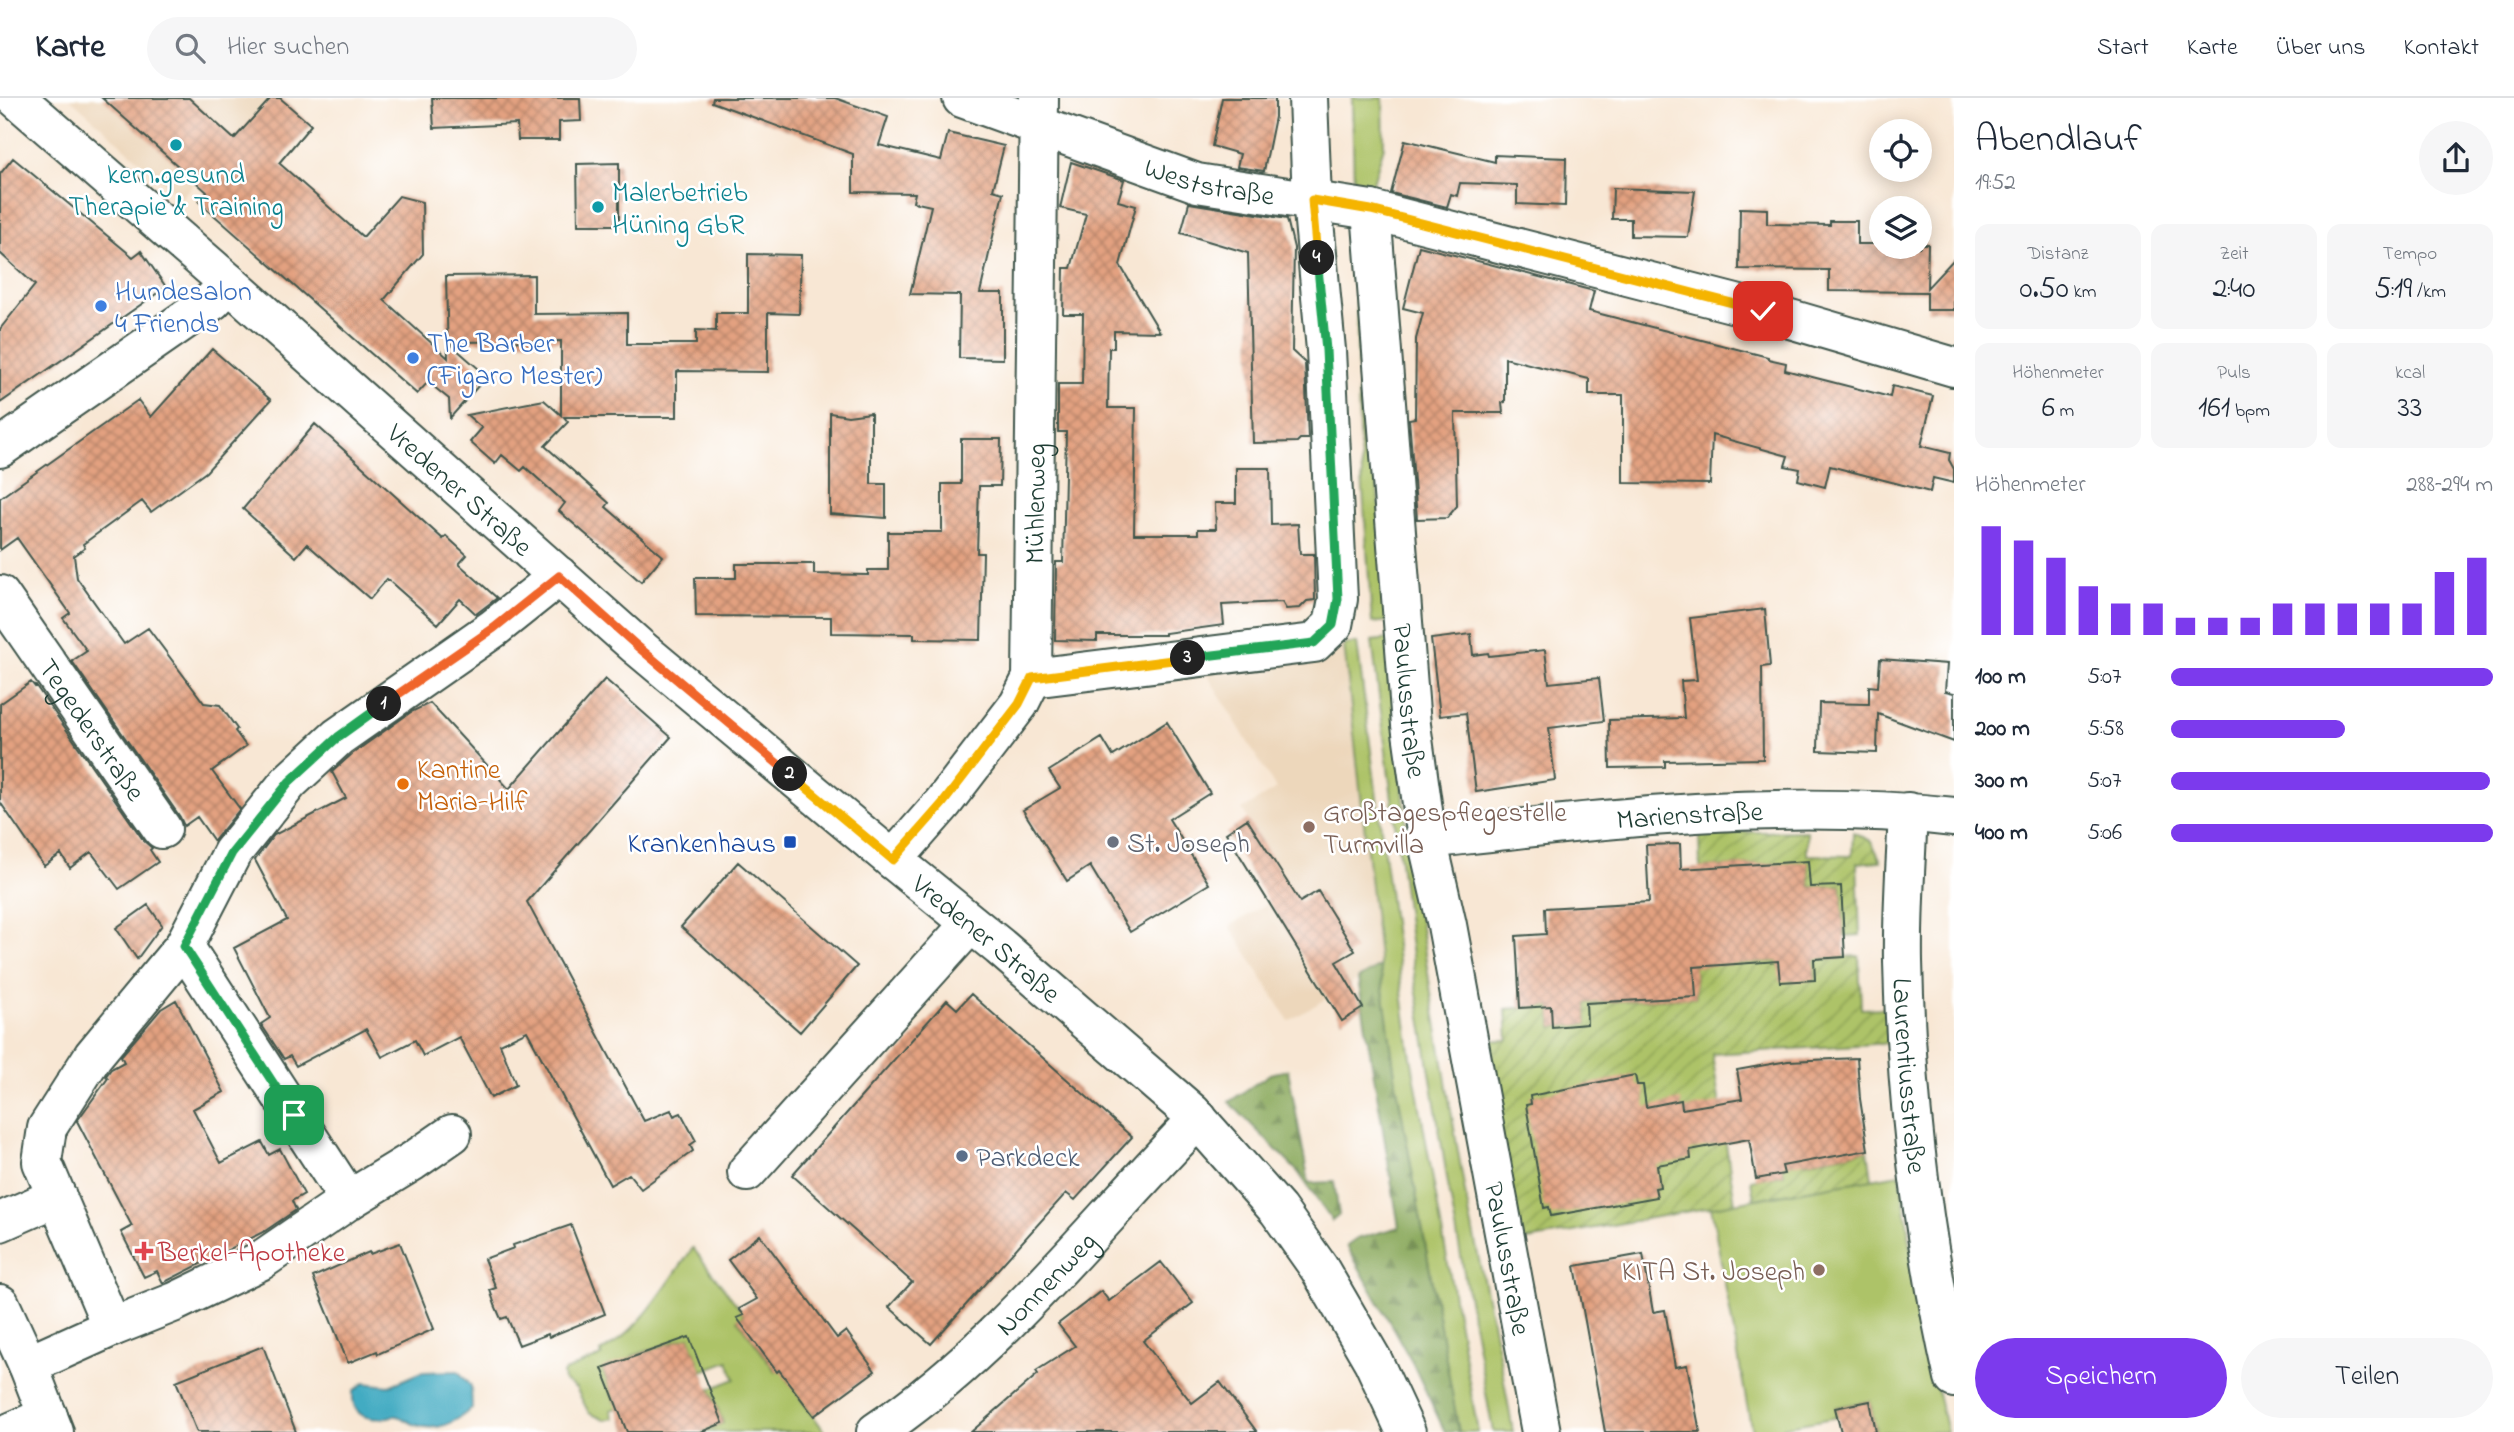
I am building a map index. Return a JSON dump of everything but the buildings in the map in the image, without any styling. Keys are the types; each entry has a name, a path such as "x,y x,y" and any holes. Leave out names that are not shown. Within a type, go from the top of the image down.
{"street":[{"name":"Vredener Straße","path":"16,98 229,283 637,646 1070,1007 1198,1119 1278,1210 1319,1268 1373,1361 1406,1432"},
{"name":"Weststraße","path":"962,98 1039,113 1197,183 1371,210 1763,311 1954,368"},
{"path":"1032,678 1314,643 1333,625 1338,599 1326,350 1312,200 1308,98"},
{"name":"Mühlenweg","path":"893,860 943,803 1019,704 1032,678 1039,113"},
{"name":"Paulusstraße","path":"1371,210 1411,725 1427,839 1447,925 1541,1432"},
{"path":"0,448 212,301 229,283"},
{"path":"112,1327 42,1162 47,1128 93,1056 184,946 232,853 289,782 338,737 494,628 559,576"},
{"name":"Tegederstraße","path":"0,595 162,829"},
{"name":"Marienstraße","path":"1427,839 1605,818 1802,809 1908,812 1954,817"},
{"name":"Laurentiusstraße","path":"1908,812 1903,958 1908,1061 1924,1220 1954,1378"},
{"path":"747,1172 970,923"},
{"path":"184,946 349,1200"},
{"name":"Nonnenweg","path":"877,1432 957,1369 1022,1307 1198,1119"},
{"path":"28,1365 174,1302 260,1261 452,1134"},
{"path":"0,1222 57,1197"},
{"path":"0,1304 51,1424 11,1432"}],"shaded area":[{"path":"70,98 270,98 181,198"},
{"name":"Großtagespflegestelle Turmvilla","path":"1344,645 1380,966 1289,1021 1230,926 1291,889 1242,810 1276,789 1203,668"}],"green space":[{"path":"1352,98 1383,98 1384,146 1370,192 1354,189"},
{"path":"1355,226 1389,621 1372,623 1359,431"},
{"path":"1389,639 1408,842 1431,993 1466,1198 1513,1432 1493,1432 1449,1190 1415,980 1372,641"},
{"path":"1357,643 1409,1046 1478,1432 1459,1432 1396,1082 1382,984 1344,645"},
{"path":"1807,831 1807,855 1852,856 1853,832 1871,841 1881,861 1857,863 1860,935 1844,936 1841,886 1810,887 1808,862 1700,868 1699,833"},
{"path":"1859,956 1861,1009 1887,1008 1889,1043 1712,1054 1735,1203 1522,1241 1480,1041 1508,1040 1506,1009 1551,1006 1552,1027 1587,1024 1586,1003 1696,997 1694,966 1778,961 1815,980 1814,959"},
{"path":"1380,966 1396,1082 1459,1432 1445,1432 1413,1364 1347,1246 1357,1239 1399,1227 1358,979"},
{"path":"1288,1070 1309,1183 1334,1182 1339,1215 1332,1221 1298,1172 1229,1102 1270,1074"},
{"path":"1868,1150 1872,1179 1754,1199 1751,1180 1784,1174 1780,1152 1805,1162"},
{"name":"KITA St. Joseph","path":"1900,1174 1924,1334 1947,1432 1876,1432 1870,1401 1836,1407 1838,1417 1783,1427 1784,1432 1752,1432 1711,1207"},
{"path":"693,1248 740,1309 744,1315 738,1320 776,1372 788,1363 785,1377 825,1432 701,1432 723,1423 710,1389 735,1379 728,1361 702,1371 689,1337 632,1356 632,1359 603,1371 615,1402 623,1406 611,1410 614,1418 605,1420 589,1413 576,1388 564,1381 565,1371 602,1356 601,1352 629,1332"}],"water":[{"path":"458,1371 471,1386 472,1408 446,1425 424,1427 395,1416 365,1417 354,1405 353,1392 364,1383 389,1386 422,1372"}],"place":[{"name":"kern.gesund Therapie & Training","path":"176,145"},
{"name":"Malerbetrieb Hüning GbR","path":"598,207"},
{"name":"Hundesalon 4 Friends","path":"101,306"},
{"name":"The Barber (Figaro Mester)","path":"413,358"},
{"name":"Kantine Maria-Hilf","path":"403,784"},
{"name":"Großtagespflegestelle Turmvilla","path":"1309,827"},
{"name":"Krankenhaus","path":"790,842"},
{"name":"St. Joseph","path":"1113,842"},
{"name":"Parkdeck","path":"962,1156"},
{"name":"Berkel-Apotheke","path":"144,1251"},
{"name":"KITA St. Joseph","path":"1819,1270"}],"route":[{"path":"294,1115 184,946 232,853 289,782 338,737 494,628 559,576 637,646 893,860 943,803 1019,704 1032,678 1314,643 1333,625 1338,599 1326,350 1312,200 1371,210 1763,311"}]}
